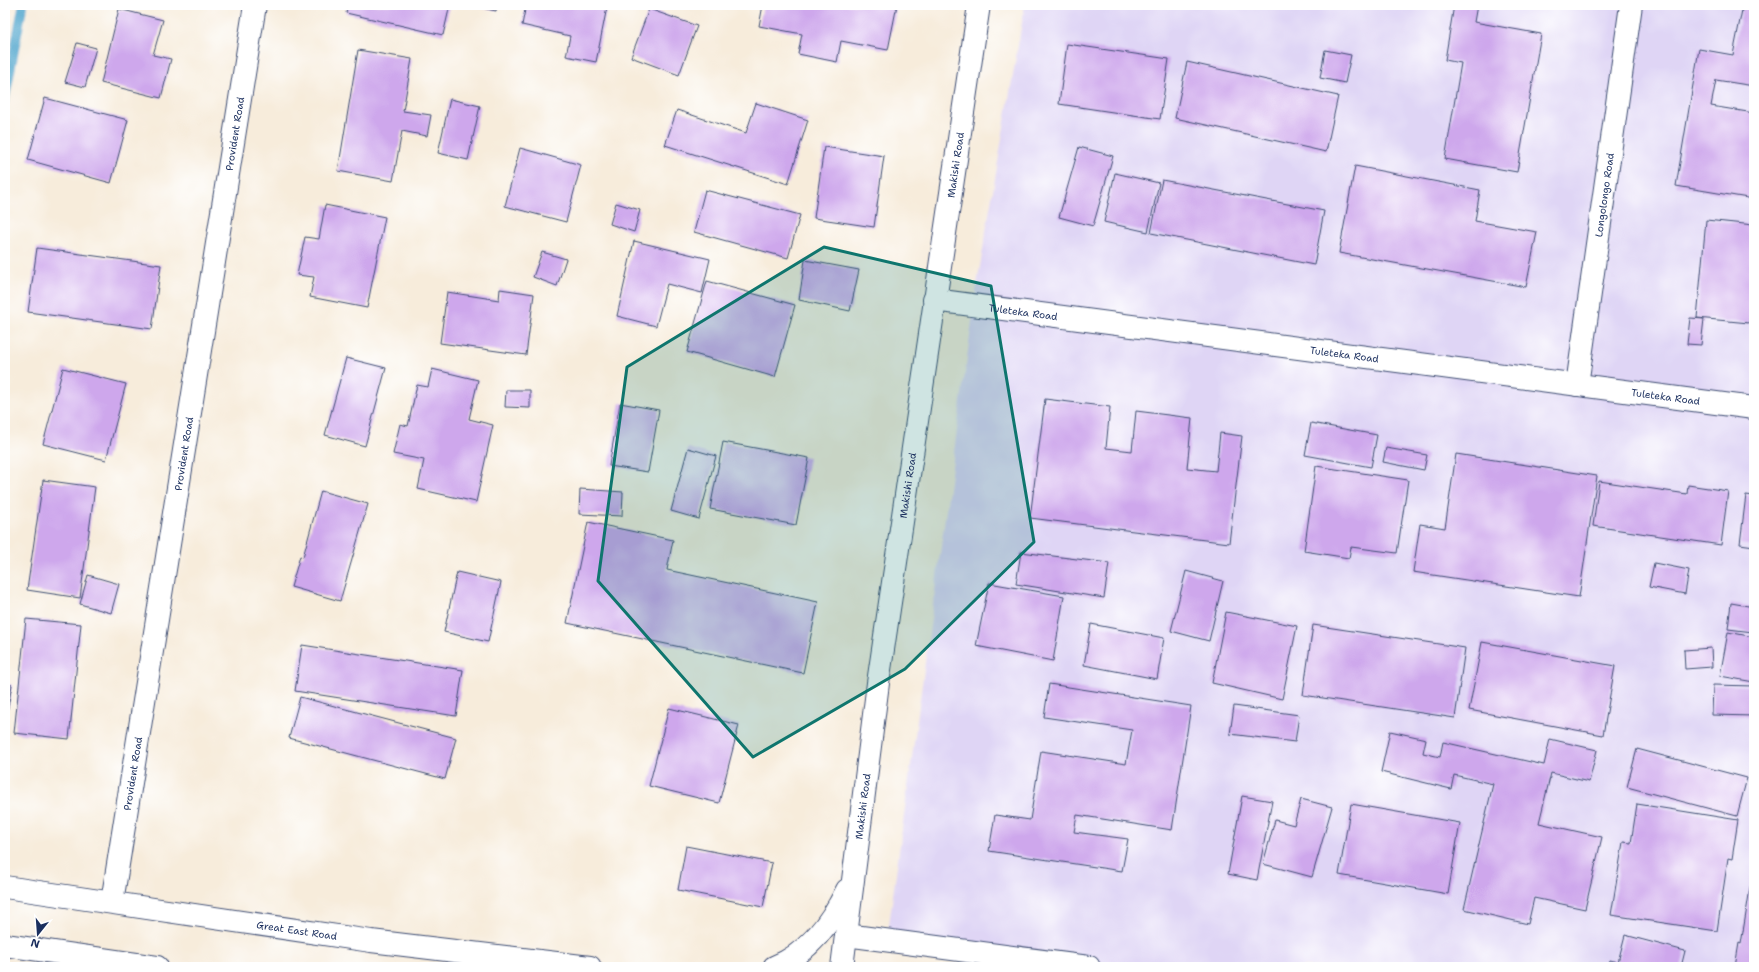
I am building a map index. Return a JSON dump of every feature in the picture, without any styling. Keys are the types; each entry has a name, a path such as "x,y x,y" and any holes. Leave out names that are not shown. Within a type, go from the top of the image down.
{"street":[{"name":"Provident Road","path":"112,902 255,5"},
{"name":"Makishi Road","path":"842,967 878,683 979,5"},
{"name":"Longolongo Road","path":"1577,385 1631,5"},
{"name":"Tuleteka Road","path":"934,300 1754,408"},
{"path":"774,967 782,964 813,941 837,910 854,874"},
{"name":"Great East Road","path":"5,887 371,941 590,967"},
{"path":"846,935 1089,967"},
{"path":"5,945 157,967"}],"highlighted area":[{"path":"824,247 991,286 1034,542 905,669 753,757 598,581 627,367"}],"shaded area":[{"path":"1025,5 1754,5 1754,967 1117,967 887,939 978,278"}],"building":[{"path":"348,5 450,5 443,35 346,13"},
{"path":"468,5 497,5 496,11"},
{"path":"526,5 598,5 607,7 596,62 566,56 570,36 522,25"},
{"path":"763,5 897,5 888,50 841,41 837,62 798,54 802,34 759,26"},
{"path":"1454,5 1477,5 1474,22 1541,34 1517,172 1445,159 1461,63 1445,60"},
{"path":"1743,5 1754,5 1754,86 1716,80 1711,106 1754,113 1754,199 1676,186 1699,49 1733,55"},
{"path":"119,9 163,20 153,55 171,59 161,98 101,83"},
{"path":"649,9 697,26 679,75 631,57"},
{"path":"77,43 96,48 85,87 65,82"},
{"path":"1067,44 1169,59 1160,119 1059,104"},
{"path":"358,50 412,59 403,111 431,115 427,136 402,131 393,181 338,171"},
{"path":"1325,50 1351,55 1345,83 1320,78"},
{"path":"1187,62 1338,96 1326,152 1175,118"},
{"path":"45,98 128,120 111,183 28,160"},
{"path":"450,99 480,106 468,160 438,153"},
{"path":"756,103 808,120 788,184 665,145 677,110 746,133"},
{"path":"824,147 884,156 874,227 814,218"},
{"path":"1079,147 1113,156 1093,226 1059,217"},
{"path":"520,148 581,165 566,222 505,206"},
{"path":"1355,166 1480,190 1475,221 1537,232 1526,287 1339,253"},
{"path":"1115,173 1159,183 1148,232 1104,222"},
{"path":"1162,180 1324,211 1314,265 1151,233"},
{"path":"705,190 800,215 788,258 694,232"},
{"path":"616,203 640,210 634,232 610,224"},
{"path":"325,205 385,217 367,308 310,297 314,277 297,275 305,237 319,239"},
{"path":"1706,220 1754,225 1754,277 1749,323 1697,318"},
{"path":"634,241 710,259 702,293 667,284 656,326 617,316"},
{"path":"37,248 161,265 152,329 28,312"},
{"path":"542,252 566,259 557,286 533,277"},
{"path":"805,260 859,270 850,311 799,300"},
{"path":"707,281 795,305 775,377 687,352"},
{"path":"500,289 534,294 526,355 440,343 447,292 499,300"},
{"path":"1690,318 1704,319 1701,345 1687,344"},
{"path":"346,358 386,368 365,446 325,435"},
{"path":"63,368 126,384 106,460 43,444"},
{"path":"432,369 478,380 469,419 493,425 476,502 418,489 424,460 393,454 400,424 408,426 417,385 428,387"},
{"path":"506,390 530,390 530,408 505,407"},
{"path":"1045,399 1110,407 1106,448 1132,451 1136,411 1192,418 1187,468 1216,471 1220,433 1242,436 1229,543 1030,518"},
{"path":"620,403 659,410 648,472 609,466"},
{"path":"1311,423 1377,435 1371,467 1305,455"},
{"path":"723,442 809,458 796,525 710,509"},
{"path":"688,448 716,456 699,519 671,511"},
{"path":"1386,448 1427,455 1424,470 1383,462"},
{"path":"1456,454 1597,476 1579,597 1413,572 1420,524 1445,528"},
{"path":"1316,466 1408,480 1397,553 1351,547 1349,558 1304,551"},
{"path":"43,480 95,487 80,598 27,590"},
{"path":"1599,481 1687,494 1688,485 1728,491 1721,545 1593,526"},
{"path":"580,489 623,492 622,516 579,514"},
{"path":"321,491 368,504 340,601 291,587 300,556 303,557"},
{"path":"1746,495 1754,496 1754,546 1740,544"},
{"path":"588,522 673,540 667,570 818,602 803,673 567,623"},
{"path":"1021,552 1109,563 1104,598 1016,584"},
{"path":"1654,563 1689,570 1685,594 1649,587"},
{"path":"1186,571 1223,581 1209,641 1171,631"},
{"path":"457,572 501,582 488,642 444,632"},
{"path":"88,575 119,584 111,613 80,604"},
{"path":"989,583 1064,596 1053,661 976,646"},
{"path":"1731,603 1754,607 1753,632 1728,629"},
{"path":"1226,612 1297,626 1282,699 1212,683"},
{"path":"26,619 81,624 69,739 14,733"},
{"path":"1091,624 1164,638 1157,679 1084,665"},
{"path":"1313,625 1465,648 1455,718 1303,695"},
{"path":"1728,632 1754,637 1754,682 1720,676"},
{"path":"1482,642 1615,666 1603,735 1469,710"},
{"path":"302,645 463,670 456,716 295,691"},
{"path":"1711,648 1712,667 1685,669 1684,650"},
{"path":"5,683 12,685 6,718 5,718"},
{"path":"1049,684 1191,706 1172,830 1077,815 1074,832 1128,839 1122,871 989,851 995,815 1030,820 1041,751 1126,764 1132,730 1044,717"},
{"path":"1713,685 1754,686 1754,716 1712,715"},
{"path":"300,697 456,738 445,779 289,738"},
{"path":"1234,706 1299,715 1295,742 1230,734"},
{"path":"669,708 739,725 719,803 649,786"},
{"path":"1390,731 1426,739 1423,753 1440,757 1443,742 1544,765 1550,739 1597,750 1589,782 1551,773 1539,823 1602,837 1585,909 1534,898 1528,924 1464,909 1493,784 1454,775 1451,789 1381,772"},
{"path":"1637,749 1747,778 1737,816 1627,787"},
{"path":"1242,796 1272,801 1257,880 1228,874"},
{"path":"1301,799 1332,807 1312,877 1263,864 1275,820 1294,825"},
{"path":"1351,804 1460,823 1448,894 1339,875"},
{"path":"1637,804 1738,820 1732,859 1728,858 1717,931 1611,915 1623,842 1631,843"},
{"path":"686,846 772,863 763,907 678,890"},
{"path":"1753,870 1754,967 1735,967 1739,943 1741,944"},
{"path":"1625,935 1685,951 1681,967 1608,967 1610,960 1618,962"}],"waterway":[{"path":"5,100 23,5"}]}
